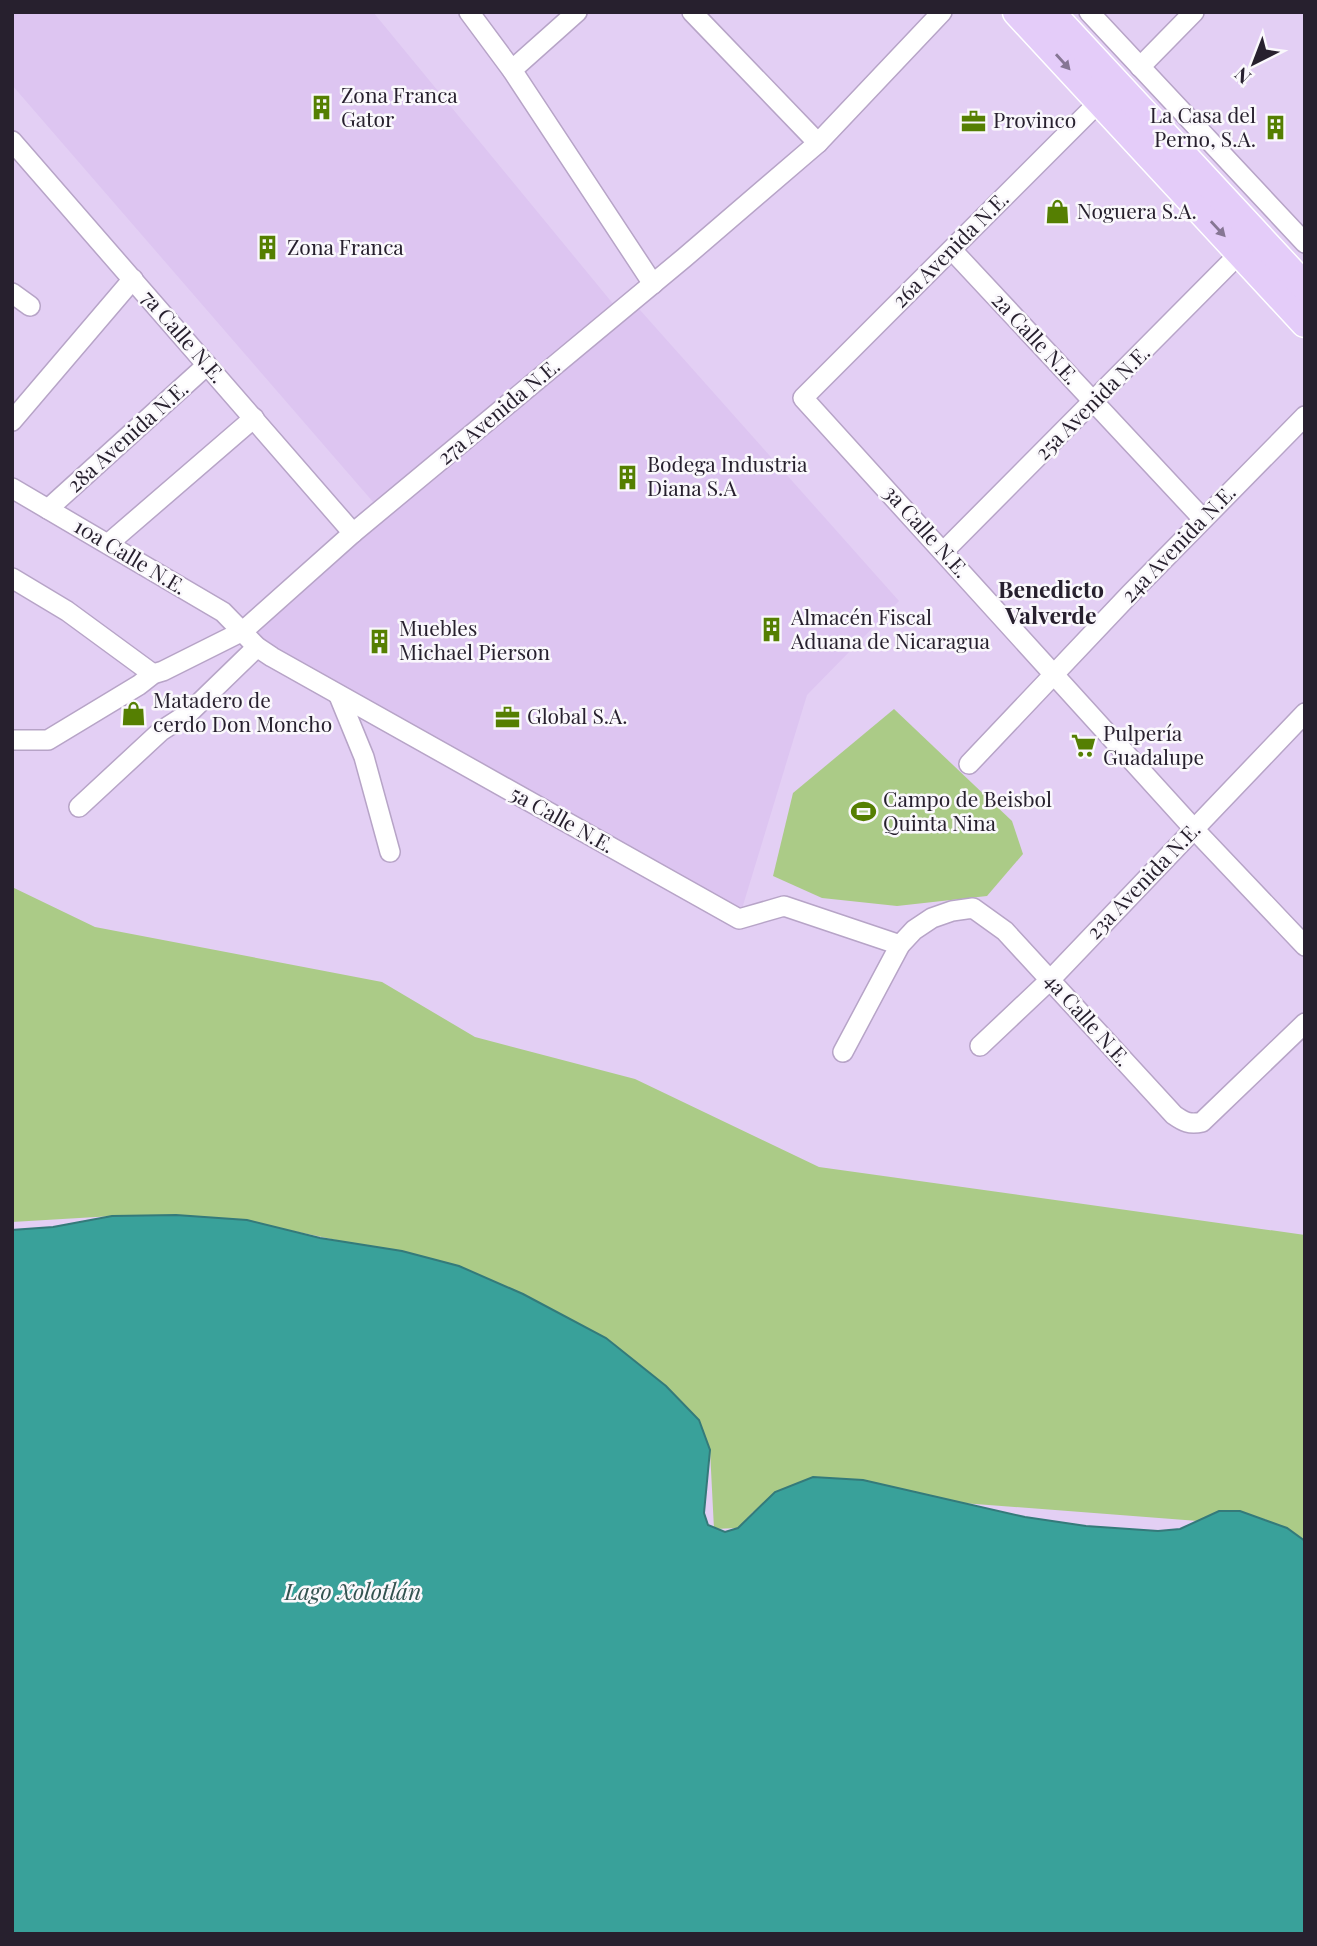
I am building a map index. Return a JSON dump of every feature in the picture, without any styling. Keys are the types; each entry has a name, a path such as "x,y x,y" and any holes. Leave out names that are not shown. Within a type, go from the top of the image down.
{"highway":[{"path":"1017,12 1305,323"},
{"path":"1050,12 1305,287"}],"street":[{"path":"469,12 512,70 653,284"},
{"path":"512,70 577,12"},
{"path":"692,12 818,143"},
{"name":"27a Avenida N.E.","path":"12,740 48,740 153,674 243,631 353,533 818,143 942,12"},
{"path":"1089,12 1305,243"},
{"path":"1140,67 1194,12"},
{"name":"26a Avenida N.E.","path":"803,398 1098,102"},
{"name":"7a Calle N.E.","path":"16,153 133,279 353,533"},
{"name":"2a Calle N.E.","path":"952,250 1203,519"},
{"name":"25a Avenida N.E.","path":"944,551 1240,253"},
{"path":"12,421 133,279"},
{"path":"12,293 30,306"},
{"name":"28a Avenida N.E.","path":"48,509 208,365"},
{"name":"3a Calle N.E.","path":"803,398 1194,829 1305,946"},
{"name":"24a Avenida N.E.","path":"968,764 1305,416"},
{"path":"109,543 254,418"},
{"name":"10a Calle N.E.","path":"12,488 223,612 243,631"},
{"path":"12,578 67,611 153,674"},
{"name":"5a Calle N.E.","path":"243,631 257,647 339,696 739,919 783,906 900,945"},
{"path":"79,807 161,731 189,713 257,647"},
{"path":"339,696 364,757 390,852"},
{"name":"23a Avenida N.E.","path":"980,1046 1051,979 1305,713"},
{"name":"4a Calle N.E.","path":"900,945 914,930 932,918 973,908 1005,931 1174,1115 1192,1125 1202,1122 1305,1023"},
{"path":"843,1052 900,945"}],"shaded area":[{"path":"12,12 373,12 619,311 632,301 899,601 807,695 741,912 243,631 380,510 12,85"},
{"path":"894,709 1012,821 1023,854 987,896 897,906 822,898 773,876 793,793"},
{"path":"12,887 95,927 382,982 475,1037 635,1079 819,1167 1305,1235 1305,1549 1265,1519 1198,1521 962,1503 844,1479 813,1477 753,1512 738,1528 714,1529 710,1450 459,1266 265,1225 113,1216 12,1222"}],"water":[{"name":"Lago Xolotlán","path":"176,1215 247,1220 320,1238 402,1251 459,1266 523,1294 606,1338 666,1386 699,1420 710,1450 704,1513 708,1525 725,1532 738,1528 775,1492 813,1477 863,1480 1025,1517 1086,1526 1158,1531 1180,1529 1219,1511 1240,1511 1287,1528 1305,1541 1305,1934 12,1934 12,1230 53,1227 112,1216"}],"place":[{"name":"Zona Franca Gator","path":"321,108"},
{"name":"Provinco","path":"973,121"},
{"name":"La Casa del Perno, S.A.","path":"1276,128"},
{"name":"Noguera S.A.","path":"1057,212"},
{"name":"Zona Franca","path":"267,248"},
{"name":"Bodega Industria Diana S.A","path":"627,477"},
{"name":"Almacén Fiscal Aduana de Nicaragua","path":"771,630"},
{"name":"Muebles Michael Pierson","path":"379,641"},
{"name":"Matadero de cerdo Don Moncho","path":"133,713"},
{"name":"Global S.A.","path":"507,717"},
{"name":"Pulpería Guadalupe","path":"1083,746"},
{"name":"Campo de Beisbol Quinta Nina","path":"863,812"}],"district":[{"name":"Benedicto Valverde","path":"1051,603"}]}
